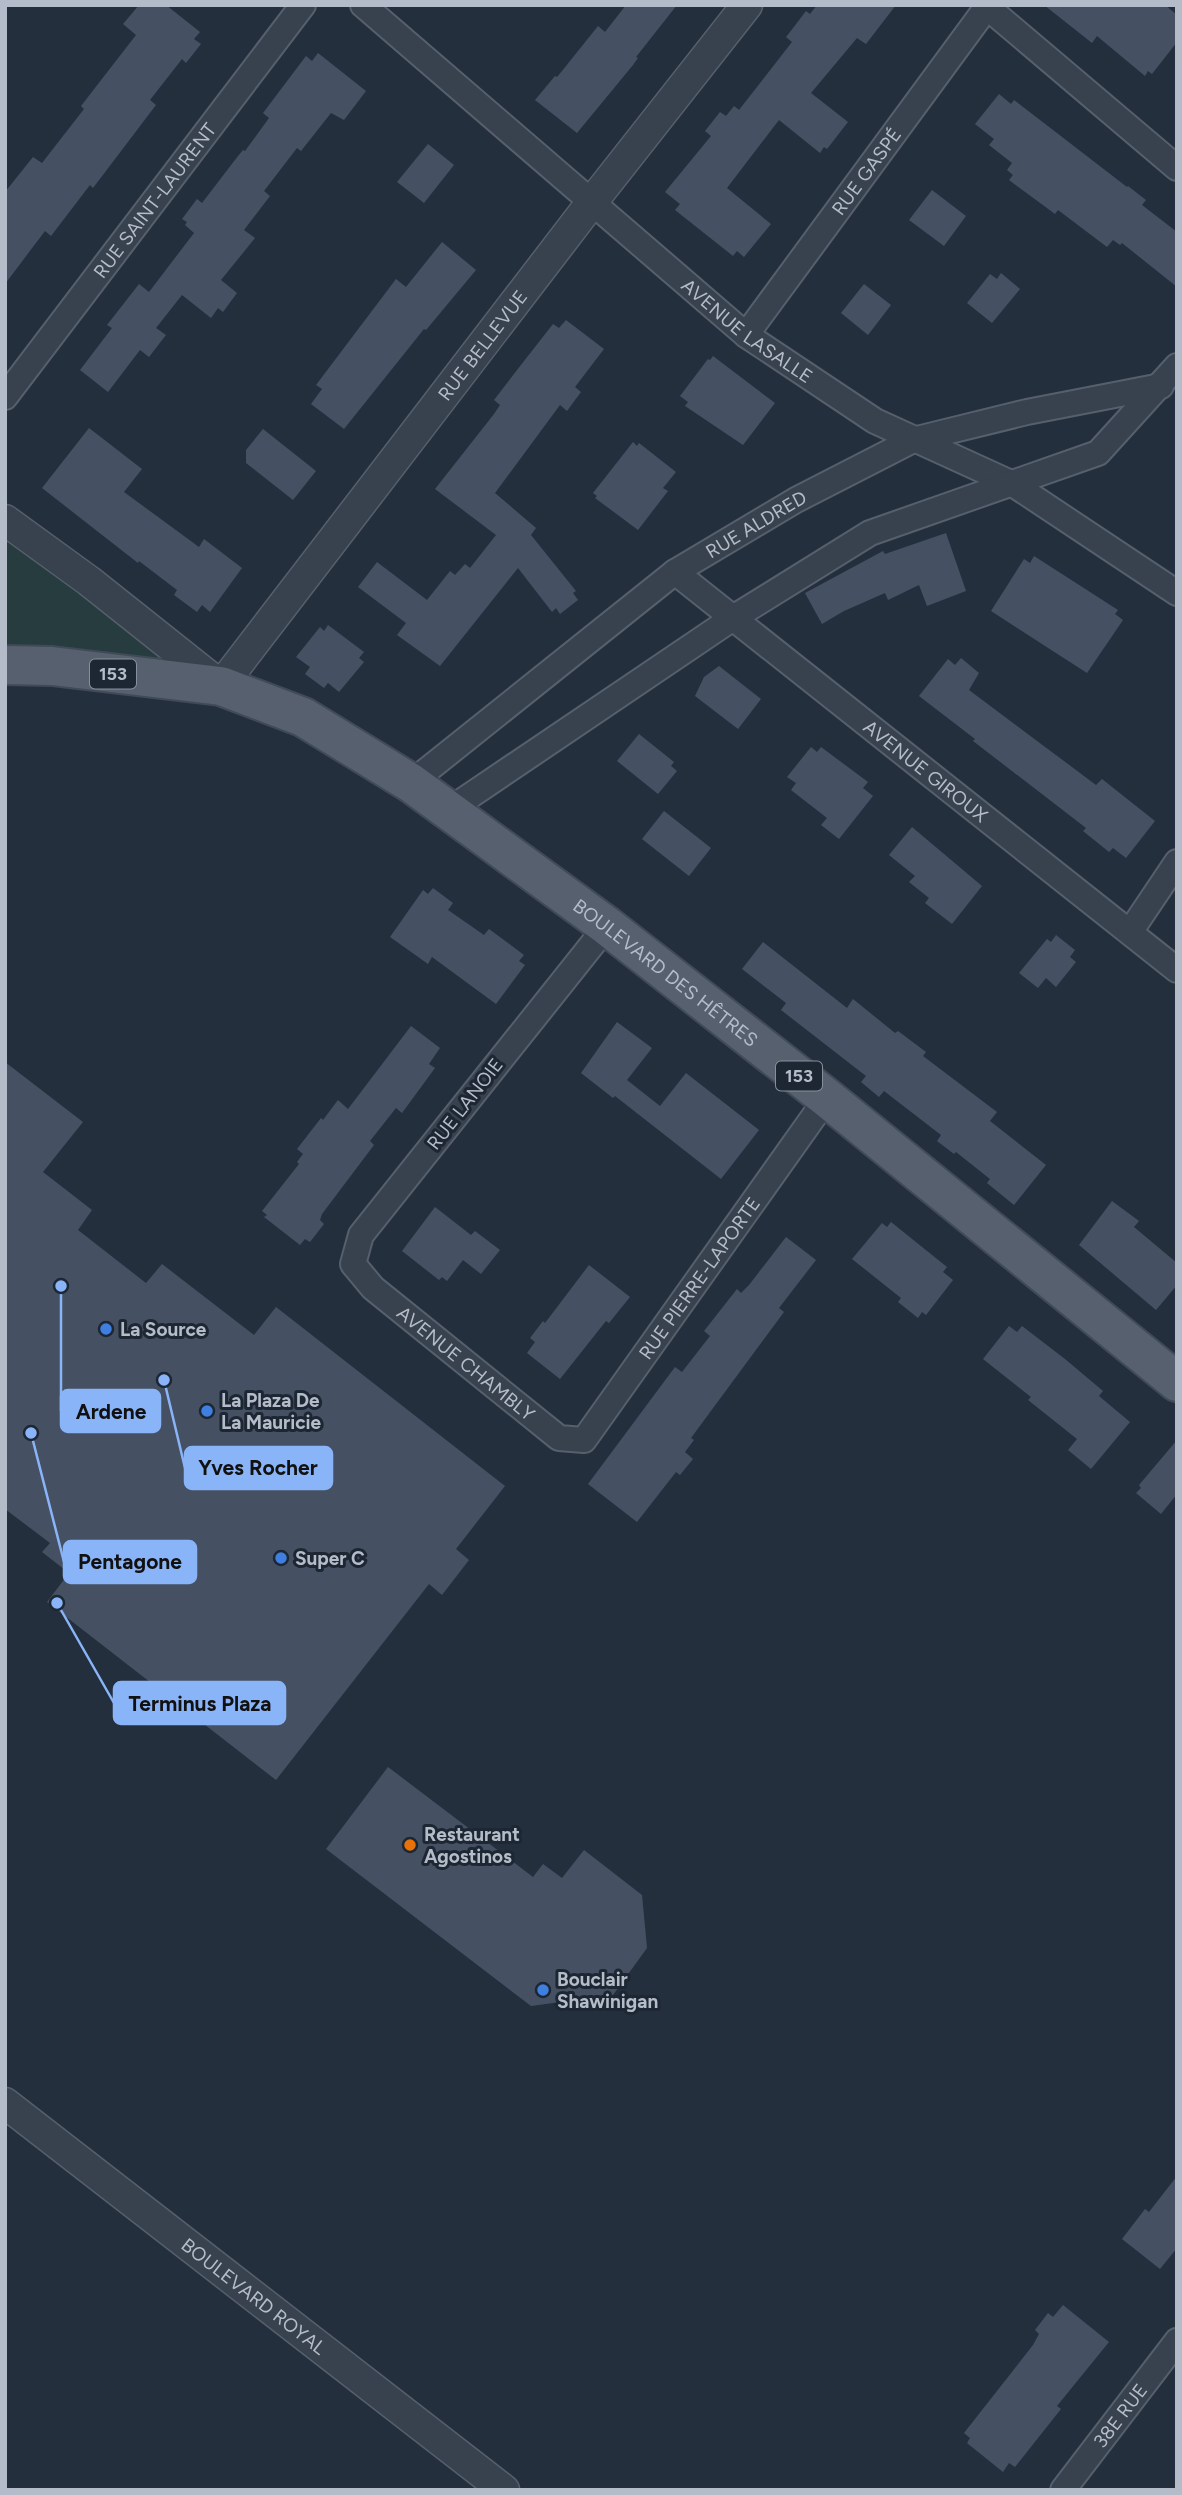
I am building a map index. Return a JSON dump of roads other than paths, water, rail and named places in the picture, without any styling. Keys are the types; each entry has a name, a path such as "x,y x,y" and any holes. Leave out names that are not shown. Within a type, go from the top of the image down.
{"main road":[{"name":"153","path":"5,665 52,666 221,686 303,717 411,783"},
{"name":"BOULEVARD DES HÊTRES","path":"411,783 607,926 827,1098 1177,1382"}],"street":[{"name":"RUE SAINT-LAURENT","path":"5,397 303,5"},
{"name":"AVENUE LASALLE","path":"363,5 746,335 875,421 1013,484 1177,593"},
{"name":"RUE BELLEVUE","path":"221,686 592,202 747,5"},
{"name":"RUE GASPÉ","path":"746,335 987,7 1177,168"},
{"path":"449,810 733,618 870,533 1098,453 1177,366"},
{"name":"RUE ALDRED","path":"411,783 675,572 796,499 913,440 1027,412 1161,386"},
{"path":"5,520 89,581 221,686"},
{"name":"AVENUE GIROUX","path":"675,572 1177,970"},
{"path":"1130,932 1177,862"},
{"name":"RUE LANOIE","path":"373,1288 353,1264 361,1235 607,926"},
{"name":"RUE PIERRE-LAPORTE","path":"559,1438 584,1440 827,1098"},
{"name":"AVENUE CHAMBLY","path":"373,1288 559,1438"},
{"name":"BOULEVARD ROYAL","path":"5,2103 504,2490"},
{"name":"38E RUE","path":"1074,2486 1177,2341"}],"place":[{"name":"Ardene","path":"61,1286"},
{"name":"La Source","path":"106,1329"},
{"name":"Yves Rocher","path":"164,1380"},
{"name":"La Plaza De La Mauricie","path":"207,1411"},
{"name":"Pentagone","path":"31,1433"},
{"name":"Super C","path":"281,1558"},
{"name":"Terminus Plaza","path":"57,1603"},
{"name":"Restaurant Agostinos","path":"410,1845"},
{"name":"Bouclair Shawinigan","path":"543,1990"}]}
